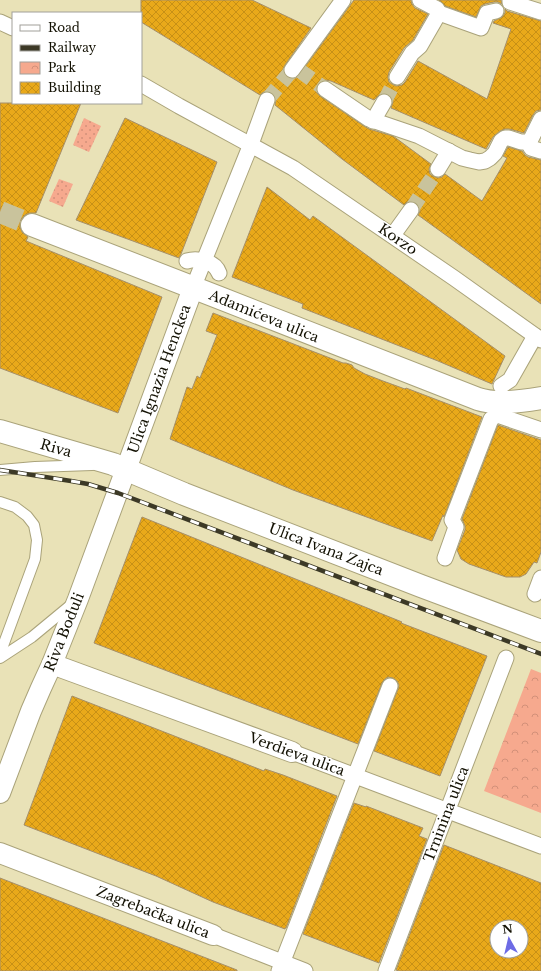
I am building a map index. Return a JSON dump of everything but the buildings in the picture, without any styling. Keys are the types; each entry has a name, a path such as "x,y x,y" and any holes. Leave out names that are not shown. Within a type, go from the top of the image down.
{"main road":[{"name":"Adamićeva ulica","path":"32,225 478,399 524,400 541,398"},
{"name":"Riva","path":"0,431 119,467"},
{"name":"Ulica Ivana Zajca","path":"119,467 184,494 541,631"}],"street":[{"path":"295,69 343,0"},
{"path":"420,0 438,11 481,28 487,13 505,3 541,12"},
{"path":"397,77 412,53 420,46 438,11"},
{"path":"0,22 12,28"},
{"name":"Korzo","path":"142,85 293,168 393,235 538,338"},
{"path":"325,89 368,119 407,131 462,158 480,162 485,161 490,158 501,141 505,138 528,142"},
{"path":"193,288 251,144 267,100"},
{"path":"373,121 384,102"},
{"path":"528,142 541,119"},
{"path":"528,142 532,148 541,151"},
{"path":"438,169 449,151"},
{"path":"393,235 411,210"},
{"path":"187,261 198,259 214,265 218,273"},
{"name":"Ulica Ignazia Henckea","path":"119,467 193,288"},
{"path":"445,558 456,527 452,520 491,419 496,400 538,338"},
{"path":"496,400 541,430"},
{"name":"Riva Boduli","path":"0,793 40,688 52,664 78,599 119,467"},
{"path":"535,594 541,578"},
{"name":"Trninina ulica","path":"386,971 506,658"},
{"name":"Verdieva ulica","path":"52,664 292,752 541,846"},
{"path":"280,967 390,686"},
{"name":"Zagrebačka ulica","path":"0,852 213,936 280,967 305,971"}],"lane":[{"path":"0,470 35,467 119,467"},
{"path":"0,502 15,507 27,516 34,525 37,540 35,558 0,654"},
{"path":"0,658 32,637 78,599"}],"green space":[{"path":"84,118 101,126 89,152 73,145"},
{"path":"59,179 73,184 63,207 49,201"},
{"path":"531,669 541,673 541,813 484,791"}],"tunnel":[{"path":"267,100 292,70"},
{"path":"299,70 325,89"},
{"path":"384,102 397,77"},
{"path":"411,210 438,169"},
{"path":"0,212 32,225"}],"railway":[{"path":"0,470 88,484 118,493 541,654"}]}
